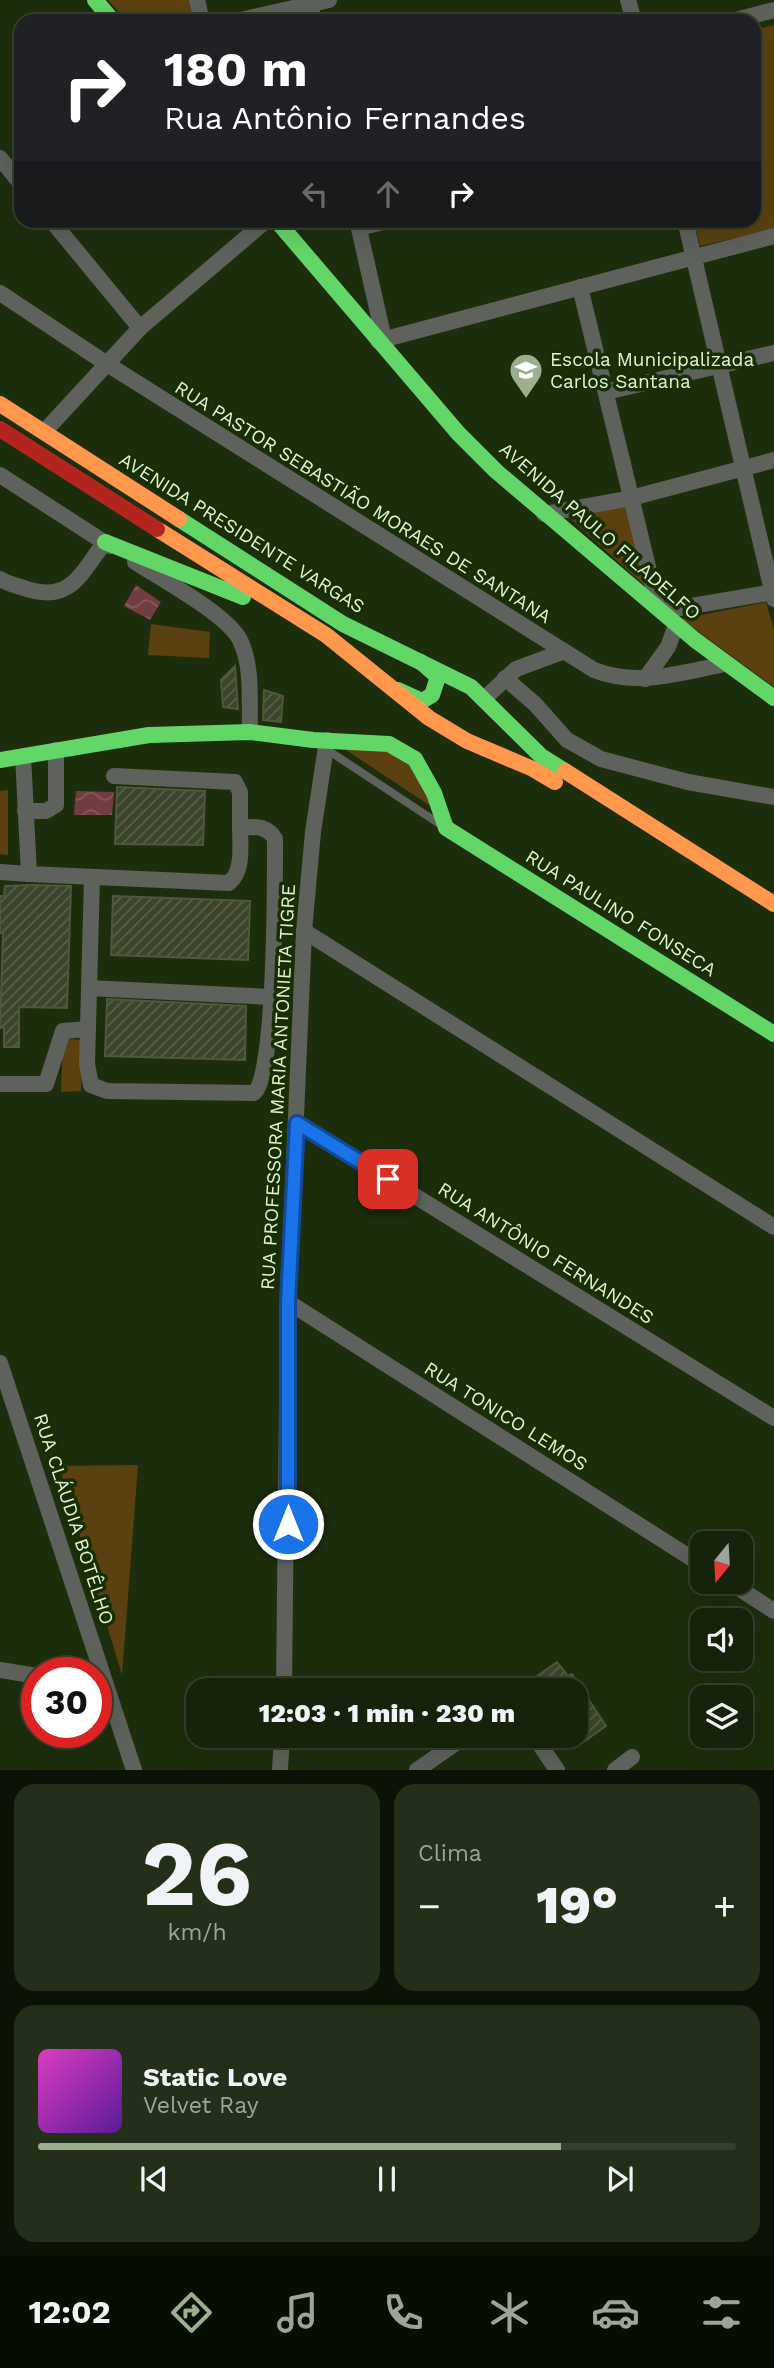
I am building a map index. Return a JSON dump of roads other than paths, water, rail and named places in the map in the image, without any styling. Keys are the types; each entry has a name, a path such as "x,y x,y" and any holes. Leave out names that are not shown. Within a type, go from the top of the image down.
{"main road":[{"path":"95,0 107,14"},
{"name":"AVENIDA PAULO FILADELFO","path":"283,228 458,433 506,481 676,625 774,698"},
{"name":"AVENIDA PRESIDENTE VARGAS","path":"0,404 343,624 458,679 485,698 541,756 774,904"},
{"path":"0,429 305,621 444,727 478,746 533,769 774,922"},
{"path":"105,542 305,621"},
{"path":"384,683 413,699 422,701 432,695 438,677 408,653"},
{"path":"0,760 149,735 250,732 322,743 389,744 415,759 434,793 446,828"},
{"name":"RUA PAULINO FONSECA","path":"446,828 774,1034"}],"street":[{"path":"263,14 329,0"},
{"path":"0,158 14,175"},
{"path":"58,228 140,328"},
{"path":"44,432 140,328 258,228"},
{"path":"359,228 381,340 774,236"},
{"path":"580,287 660,610 773,594 741,467 687,228"},
{"name":"RUA PASTOR SEBASTIÃO MORAES DE SANTANA","path":"0,293 107,364 562,652 617,679 645,679 725,664"},
{"path":"606,392 774,353"},
{"path":"544,514 631,498 774,460"},
{"path":"0,475 216,614 240,638 247,664 250,732"},
{"path":"1,581 42,594 57,594 74,582 105,542"},
{"path":"645,679 668,647 676,625"},
{"path":"485,698 505,678 534,660 562,652"},
{"path":"505,678 535,704 567,740 601,759 664,777 774,797"},
{"name":"RUA PROFESSORA MARIA ANTONIETA TIGRE","path":"284,1678 288,1302 304,931 322,743"},
{"path":"25,811 46,811 56,804 56,750"},
{"path":"23,756 29,874"},
{"path":"0,872 229,883 235,878 240,859 240,792 235,782 114,776"},
{"path":"92,877 87,1064 91,1085 107,1091 254,1093 263,1079 271,997 275,839 264,827 240,827"},
{"path":"304,931 774,1227"},
{"path":"89,988 271,997"},
{"path":"0,1084 46,1084 63,1031 88,1029"},
{"name":"RUA ANTÔNIO FERNANDES","path":"297,1123 774,1418"},
{"name":"RUA TONICO LEMOS","path":"288,1302 690,1557"},
{"name":"RUA CLÁUDIA BOTÊLHO","path":"0,1363 93,1657"},
{"path":"748,1594 774,1611"},
{"path":"0,1670 21,1673"},
{"name":"RUA CLÁUDIA BOTÊLHO","path":"112,1712 134,1769"},
{"path":"280,1769 281,1748"},
{"path":"416,1769 448,1748"},
{"path":"542,1748 557,1769"},
{"path":"615,1769 632,1757"}],"lane":[{"name":"RUA PAULINO FONSECA","path":"322,743 446,828"}],"water":[{"path":"136,585 161,602 150,620 124,606"},
{"path":"76,791 114,792 112,815 74,815"}],"place":[{"name":"Escola Municipalizada Carlos Santana","path":"526,400"}]}
